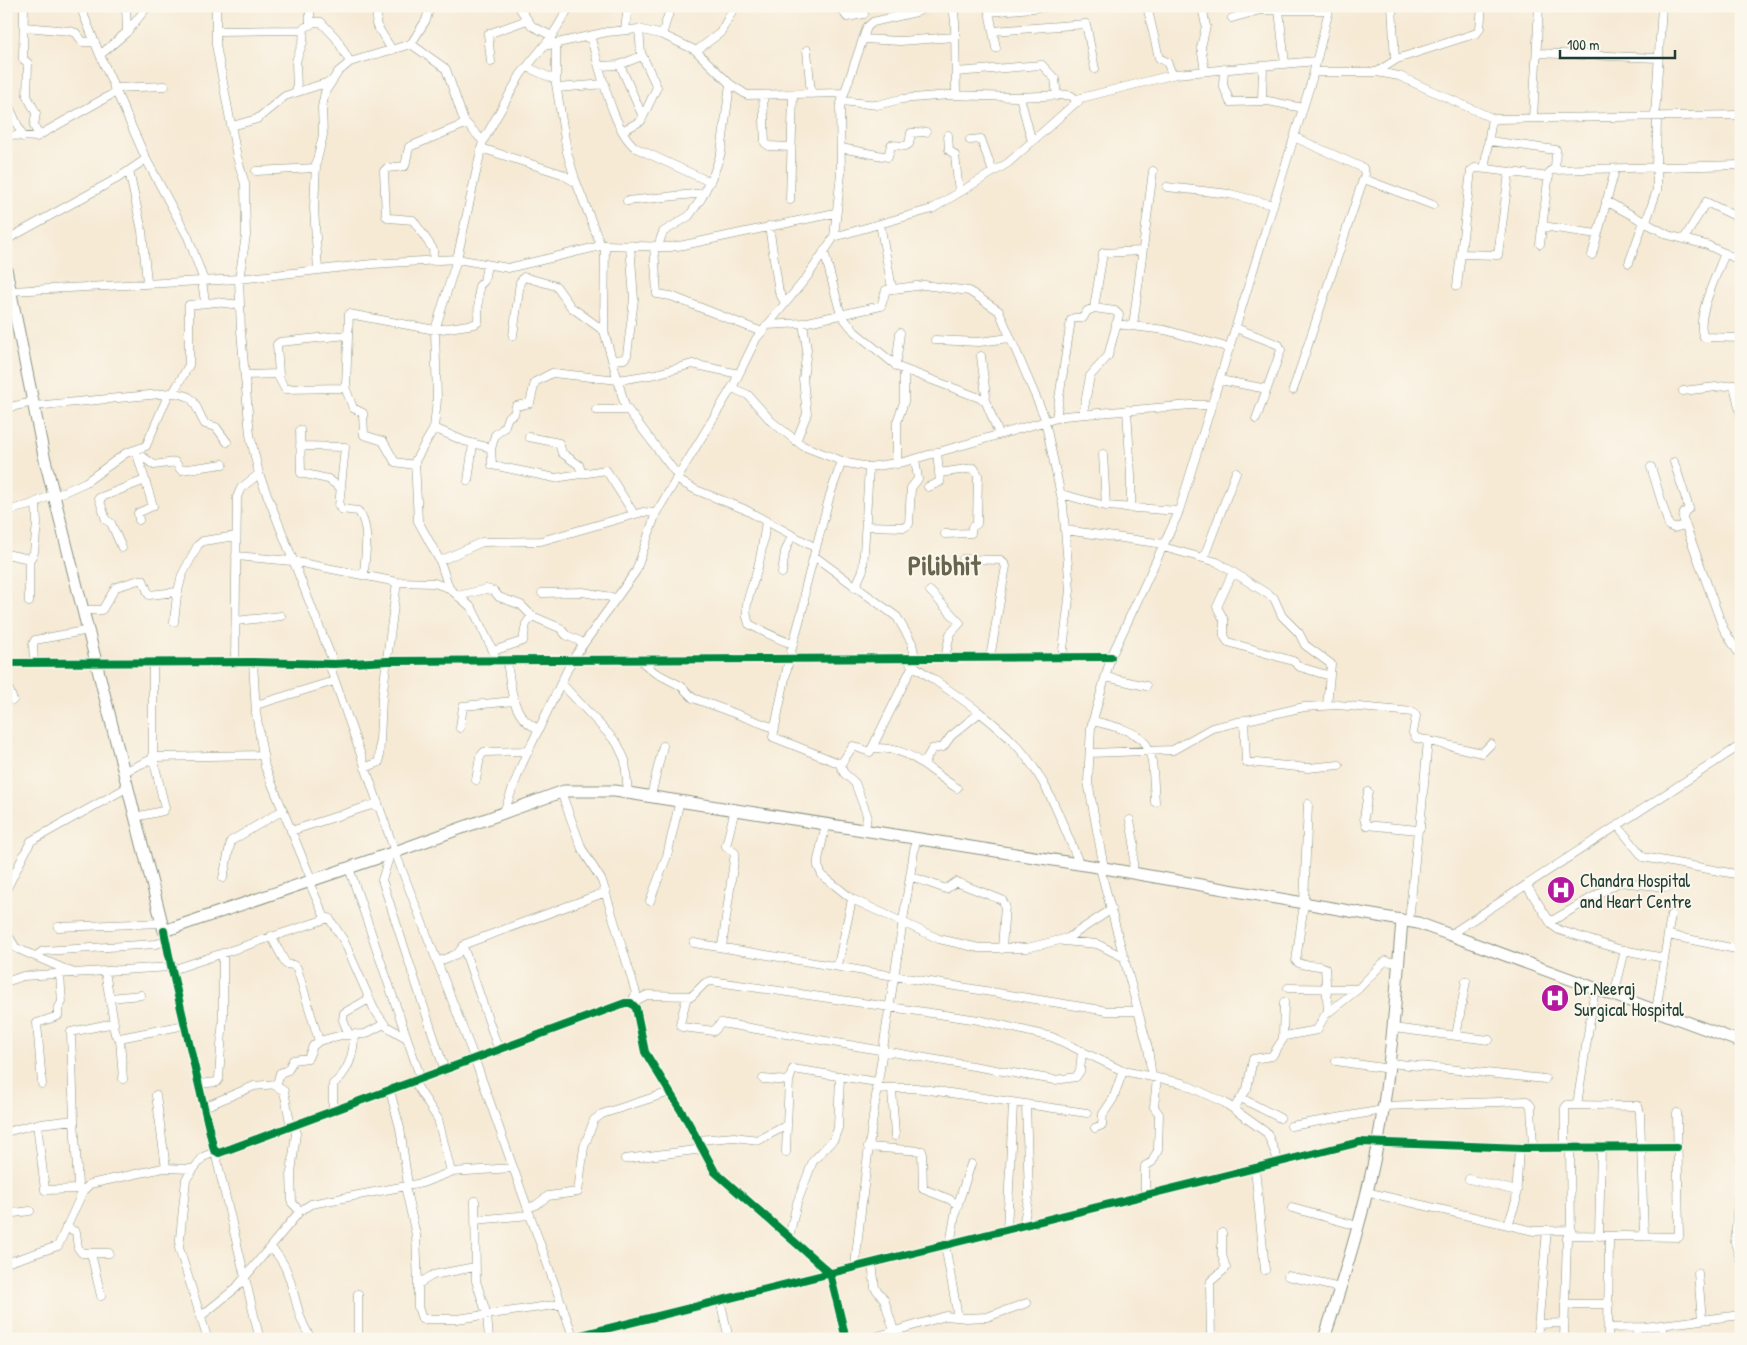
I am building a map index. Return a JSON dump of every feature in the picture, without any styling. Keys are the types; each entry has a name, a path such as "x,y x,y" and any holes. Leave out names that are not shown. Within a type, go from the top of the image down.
{"main road":[{"path":"6,269 54,495 164,931 393,853 562,792 615,791 1080,864 1405,921 1451,934 1741,1042"},
{"path":"1324,1339 1358,1226 1378,1143 1389,1066 1398,963 1405,921"}],"street":[{"path":"24,6 23,59 28,63 27,96 36,113 34,126 38,136"},
{"path":"80,6 146,159 188,237 203,281 206,302"},
{"path":"126,6 127,32"},
{"path":"100,55 127,32 148,6"},
{"path":"216,6 216,45 237,157 245,184 246,236 239,279 240,305 250,435 259,474 332,664 334,681 378,803 393,853 475,1060 574,1338"},
{"path":"297,92 296,61 307,27 310,6"},
{"path":"378,6 376,24 392,50"},
{"path":"318,270 314,218 316,168 322,135 322,107 325,92 344,65 411,44 426,20 430,6"},
{"path":"518,6 535,29 554,40"},
{"path":"570,6 554,40 557,88 567,152 576,183 603,245 604,331 627,410 677,477 792,535 815,552 855,588 897,617 912,643 914,662 873,748 867,753 852,746 843,763 839,763 777,740 773,735 815,552 830,495 842,461"},
{"path":"625,29 628,6"},
{"path":"662,35 670,6"},
{"path":"696,51 720,33 735,6"},
{"path":"839,6 846,18 862,10 869,25"},
{"path":"504,814 529,751 572,660 636,571 656,513 732,388 756,338 786,303 834,237 835,213 841,174 843,97 869,25 910,10 929,6"},
{"path":"953,6 956,94"},
{"path":"996,48 988,9 1055,6"},
{"path":"1148,6 1158,58 1167,62 1172,74"},
{"path":"1204,71 1201,47 1206,26 1203,12 1213,6"},
{"path":"1392,6 1395,60"},
{"path":"1377,72 1395,60 1477,33 1480,28 1482,6"},
{"path":"1533,118 1539,6"},
{"path":"1629,263 1657,190 1656,116 1662,6"},
{"path":"1145,1196 1145,1166 1152,1162 1158,1150 1159,1114 1154,1106 1154,1078 1102,868 1088,782 1093,721 1111,657 1179,511 1314,72 1329,8 1275,9 1252,12 1232,18"},
{"path":"1275,9 1285,64"},
{"path":"491,62 488,34 527,20"},
{"path":"216,32 307,27 317,21 324,24 339,42 350,62"},
{"path":"993,31 1086,24 1094,69"},
{"path":"25,28 70,31 76,33 83,42 94,42"},
{"path":"449,588 440,561 418,521 414,465 416,457 434,428 437,399 435,330 457,259 482,144 527,67 544,46 554,40 590,36 625,29 639,29 662,35 696,51 730,84 747,95 811,94 843,97 881,105 901,99 956,94 1020,97 1072,96 1078,102"},
{"path":"622,132 639,123 657,85 642,56 639,29"},
{"path":"590,36 622,132 628,142 636,148 710,182"},
{"path":"863,38 900,41 955,37"},
{"path":"411,44 446,69 465,124 482,144 562,174 576,183"},
{"path":"807,50 811,94"},
{"path":"1537,53 1658,58"},
{"path":"600,66 620,65 642,56"},
{"path":"834,237 925,211 1008,163 1081,98 1172,74 1316,61"},
{"path":"620,65 643,117"},
{"path":"956,72 1042,65 1055,80 1058,96"},
{"path":"1262,100 1263,66"},
{"path":"527,67 556,80"},
{"path":"1224,69 1223,85 1230,102 1262,100 1303,108"},
{"path":"1314,72 1377,72 1399,76 1492,118 1741,115"},
{"path":"232,126 256,119 280,99 332,81"},
{"path":"557,88 605,84"},
{"path":"730,84 721,153 710,182 689,216 663,232 656,246 657,294 675,297 762,332"},
{"path":"6,135 38,136 115,90 165,86"},
{"path":"790,200 790,147 793,95"},
{"path":"763,96 765,144 769,146 790,147"},
{"path":"1020,97 1032,142"},
{"path":"6,100 23,137"},
{"path":"1487,169 1485,164 1492,118"},
{"path":"434,260 433,248 413,220 389,218 386,216 384,171 387,168 405,166 409,147 465,124"},
{"path":"841,148 888,157 892,144 906,146 909,144 911,133 926,132"},
{"path":"948,135 949,150 956,155 958,192"},
{"path":"1293,390 1364,179 1363,168 1294,137"},
{"path":"970,140 981,139 993,172"},
{"path":"1489,141 1556,150 1555,170"},
{"path":"6,240 129,171 146,159"},
{"path":"1540,244 1550,171 1741,165"},
{"path":"256,171 316,168"},
{"path":"1457,286 1470,171 1475,168 1549,177"},
{"path":"1592,255 1614,170"},
{"path":"129,171 142,232 147,282"},
{"path":"1133,326 1141,251 1153,171"},
{"path":"1461,254 1498,255 1509,173"},
{"path":"1364,179 1433,205"},
{"path":"1167,186 1237,196 1273,205"},
{"path":"628,201 704,193"},
{"path":"1606,201 1668,235 1725,253 1741,261"},
{"path":"1684,239 1706,202 1741,219"},
{"path":"11,290 239,279 372,264 434,260 457,259 508,268 603,245 684,245 835,213"},
{"path":"880,224 892,288"},
{"path":"769,226 779,292 786,303"},
{"path":"1542,226 1597,234"},
{"path":"613,360 624,358 627,355 634,299 630,245"},
{"path":"824,250 841,315 855,332 896,366 985,400"},
{"path":"1094,308 1103,252 1141,251"},
{"path":"1725,253 1704,309 1702,332 1704,338 1741,338"},
{"path":"414,465 395,462 383,441 364,436 363,413 353,408 345,387 349,314 435,330 475,324 478,322 479,286 484,281 487,265"},
{"path":"512,336 520,282 524,277 556,286 571,307 604,331"},
{"path":"767,325 803,323 881,306 884,292 892,288 924,285 968,291 999,311 1045,421 1061,494 1070,590 1062,658"},
{"path":"6,510 36,502 86,482 120,457 137,454 148,444 171,393 189,365 188,308 192,304 206,302 240,305"},
{"path":"1056,418 1071,320 1083,318 1087,311 1094,308 1116,311 1119,315 1108,356 1090,376 1083,414"},
{"path":"796,441 807,414 803,379 807,350 803,323"},
{"path":"1116,324 1165,330 1230,348"},
{"path":"1236,328 1281,347 1256,420"},
{"path":"896,366 900,333"},
{"path":"345,387 285,389 279,375 277,344 280,342 348,335"},
{"path":"935,340 979,342 1010,338"},
{"path":"981,356 985,400 999,434"},
{"path":"634,514 609,472 602,470 549,478 492,465 491,449 496,433 504,428 508,417 514,414 516,406 532,402 534,383 552,373 619,380 656,374 692,364 739,374"},
{"path":"896,464 898,422 904,402 904,370"},
{"path":"246,375 279,375"},
{"path":"1220,380 1267,389"},
{"path":"1683,391 1737,384 1741,416"},
{"path":"732,388 748,395 772,422 811,450 842,461 868,467 896,464 916,459 1056,418 1127,410 1212,405"},
{"path":"6,408 171,393 191,396 205,424 216,427 227,442"},
{"path":"596,410 627,410"},
{"path":"1127,410 1131,508"},
{"path":"434,428 473,444 491,449"},
{"path":"300,430 300,473 328,479 341,488"},
{"path":"528,438 560,444 562,453 579,465 582,474"},
{"path":"468,481 473,444"},
{"path":"300,446 345,447 340,508 358,511 364,524 364,574"},
{"path":"928,487 940,482 937,452"},
{"path":"137,454 154,465 176,462 181,470 223,464"},
{"path":"137,454 153,506 138,513 139,520"},
{"path":"1103,454 1106,506"},
{"path":"866,526 905,527 909,524 911,488 918,479 916,459"},
{"path":"1674,462 1689,508 1682,515 1685,525 1723,628 1741,657"},
{"path":"855,588 863,570 868,467"},
{"path":"1651,467 1669,526 1674,528 1685,525"},
{"path":"939,472 974,468 978,475 977,524 972,527 971,533 945,534"},
{"path":"1206,557 1236,472"},
{"path":"235,662 237,497 241,488 259,474"},
{"path":"122,548 111,523 106,520 99,498 145,480"},
{"path":"1061,494 1106,506 1179,511"},
{"path":"29,602 30,559 34,552 36,502"},
{"path":"440,561 482,542 541,541 634,514 643,512 656,513"},
{"path":"766,521 758,567 752,583 747,618 749,624 763,630 769,636 793,644"},
{"path":"1065,530 1164,545 1206,557 1274,598 1282,616 1298,633 1305,645 1331,664 1327,705"},
{"path":"782,573 785,552 792,535"},
{"path":"174,622 177,592 183,573 200,542 236,536"},
{"path":"6,554 30,559"},
{"path":"236,556 292,560 397,582 434,583 449,588 472,608 498,661"},
{"path":"963,559 1001,560 1006,566 990,658"},
{"path":"1233,572 1217,607 1224,620 1224,636 1228,642 1293,661 1300,667 1330,676"},
{"path":"84,610 102,610 116,588 139,580 143,580 149,595 177,592"},
{"path":"365,768 379,762 382,698 397,582"},
{"path":"458,596 490,589 503,599 521,605 532,616 560,628 566,636 584,643"},
{"path":"930,591 960,623 948,639 945,658"},
{"path":"542,593 583,592 616,598"},
{"path":"236,621 281,616"},
{"path":"493,651 523,641 526,624 532,616"},
{"path":"34,663 33,644 36,640 89,630"},
{"path":"914,662 945,658 1111,657"},
{"path":"6,663 253,662 332,664 388,661 904,658 914,662 1018,748 1033,767 1058,815 1080,864"},
{"path":"640,660 658,674 681,686 693,698 774,728"},
{"path":"507,661 514,701 526,722 539,729"},
{"path":"253,662 256,705 263,755 270,782 283,810 325,918"},
{"path":"135,817 165,810 153,758 153,663"},
{"path":"1106,677 1146,686"},
{"path":"256,705 334,681"},
{"path":"6,682 13,700"},
{"path":"561,683 617,743 625,760 628,793"},
{"path":"460,728 462,709 466,705 514,701"},
{"path":"1090,753 1175,750 1212,728 1278,712 1327,705 1383,708 1413,712 1416,716 1414,736 1482,753 1491,744"},
{"path":"924,763 931,750 935,747 943,747 951,736 978,714"},
{"path":"1244,720 1246,762 1308,768 1339,765"},
{"path":"1093,721 1135,733 1143,738 1151,752 1155,802"},
{"path":"1405,921 1418,830 1420,828 1428,740"},
{"path":"1451,934 1741,745"},
{"path":"651,796 663,746"},
{"path":"873,748 897,750 924,763 938,777 957,788"},
{"path":"476,780 480,757 484,752 529,751"},
{"path":"124,772 153,758 263,755"},
{"path":"839,763 844,773 854,783 867,815 865,830"},
{"path":"6,890 28,846 36,837 128,787"},
{"path":"562,792 582,850 600,876 606,892 636,994 631,1003"},
{"path":"1368,792 1364,818 1366,825 1418,830"},
{"path":"650,901 667,856 680,800"},
{"path":"291,831 378,803"},
{"path":"1308,804 1304,903 1296,961 1300,964 1323,967 1327,988 1328,1012"},
{"path":"722,947 735,853 726,846 734,809"},
{"path":"223,878 231,841 283,810"},
{"path":"1130,820 1134,842 1133,874"},
{"path":"826,824 818,866 825,878 852,899 939,939 979,948 1027,948 1061,940 1081,931 1112,909"},
{"path":"1618,826 1642,856 1741,875"},
{"path":"855,1267 881,1050 890,1006 916,838"},
{"path":"393,853 382,873 382,880 445,1071"},
{"path":"349,868 405,1037 417,1080 438,1119 451,1172"},
{"path":"910,876 946,889 956,882 1002,900 1005,905 1002,949"},
{"path":"1550,922 1619,882 1667,887"},
{"path":"1527,886 1550,922 1559,930 1625,950 1664,958"},
{"path":"437,962 457,954 463,946 606,892"},
{"path":"838,966 852,899"},
{"path":"1656,1010 1671,915"},
{"path":"6,982 22,976 171,969 325,918 332,919 369,999 384,1024 405,1037"},
{"path":"58,928 164,931"},
{"path":"36,956 43,952 156,944 164,931"},
{"path":"164,931 171,969 259,1336"},
{"path":"7,933 16,948 78,974"},
{"path":"6,952 7,933"},
{"path":"1668,935 1741,950"},
{"path":"271,936 286,964 293,964 296,968 319,1041"},
{"path":"1061,940 1097,944 1125,958"},
{"path":"694,943 1107,1011 1138,1011"},
{"path":"463,946 499,1051"},
{"path":"1614,995 1625,950"},
{"path":"198,1084 217,1082 219,1078 223,1015 223,953"},
{"path":"1283,1037 1316,1030 1328,1012 1358,989 1384,962 1398,963"},
{"path":"105,972 115,1021 113,1025 114,1034 120,1038 185,1025"},
{"path":"42,1084 37,1023 40,1020 58,1016 58,1009 62,1002 60,975"},
{"path":"1456,1036 1466,981"},
{"path":"207,1337 179,1248 184,1186 192,1169 203,1157 215,1152 219,1153 445,1071 625,1003 631,1003 647,995 687,996 694,994 705,983 712,982 890,1006 979,1020 1042,1034 1123,1071 1182,1083 1230,1106 1267,1133 1279,1162"},
{"path":"1288,988 1358,989"},
{"path":"1577,1105 1595,988"},
{"path":"110,998 141,995"},
{"path":"687,996 680,1024 682,1028 714,1031 721,1022 1063,1081 1078,1074 1082,1051"},
{"path":"333,1111 333,1084 350,1062 354,1047 351,1034 343,1020 344,1014 369,999"},
{"path":"1230,1106 1241,1098 1249,1081 1253,1059 1272,1056 1283,1037 1284,1002"},
{"path":"631,1003 636,1008 645,1052 715,1172 830,1273 846,1339"},
{"path":"204,1107 254,1086 278,1082 280,1073 288,1070 293,1060 308,1058 313,1046 319,1041 351,1034 365,1034 384,1024"},
{"path":"82,1190 78,1185 71,1032 113,1025"},
{"path":"1393,1028 1489,1040"},
{"path":"120,1038 123,1058 120,1064 122,1080"},
{"path":"1336,1061 1545,1078"},
{"path":"786,1152 789,1081 793,1069 840,1076 892,1089 916,1088 1012,1104 1087,1113"},
{"path":"1095,1128 1102,1124 1103,1114 1113,1099 1123,1071"},
{"path":"789,1237 800,1196 813,1161 834,1140 838,1128 840,1076"},
{"path":"763,1079 789,1081"},
{"path":"274,1084 284,1090 294,1126 291,1173 292,1203 300,1211"},
{"path":"892,1089 895,1136"},
{"path":"390,1091 400,1128 406,1186 416,1235 418,1307 422,1319 440,1320 487,1315 562,1304"},
{"path":"475,1220 529,1212 548,1196 578,1192 584,1147 590,1128 597,1117 670,1092"},
{"path":"156,1095 166,1168"},
{"path":"1241,1098 1280,1118"},
{"path":"1291,1126 1383,1108 1529,1101 1533,1148"},
{"path":"1008,1230 1012,1104"},
{"path":"1023,1226 1029,1196 1026,1105"},
{"path":"1564,1339 1567,1238 1569,1231 1568,1147 1565,1108 1567,1105 1638,1106 1642,1147 1644,1236"},
{"path":"1366,1192 1534,1231 1569,1231 1573,1236 1679,1237 1677,1113"},
{"path":"6,1132 37,1124 74,1120"},
{"path":"37,1124 45,1190 82,1190"},
{"path":"698,1140 734,1137 760,1140 787,1125"},
{"path":"565,1339 1360,1142 1519,1148 1677,1147"},
{"path":"868,1147 922,1151 923,1189 949,1199 958,1205"},
{"path":"1599,1236 1601,1147"},
{"path":"1508,1225 1515,1208 1519,1148"},
{"path":"625,1159 702,1149"},
{"path":"1741,1156 1738,1249 1741,1262"},
{"path":"958,1317 947,1244 971,1164"},
{"path":"6,1263 58,1246 82,1190 90,1184 166,1168 192,1169"},
{"path":"200,1317 236,1288 300,1211 311,1204 406,1186 451,1172 513,1168"},
{"path":"1255,1168 1265,1270"},
{"path":"1469,1179 1517,1191"},
{"path":"476,1201 475,1267 478,1290 487,1315 489,1339"},
{"path":"1292,1208 1358,1226"},
{"path":"6,1214 30,1211"},
{"path":"66,1227 76,1232 80,1251 109,1253"},
{"path":"1537,1339 1547,1230"},
{"path":"1211,1339 1210,1285 1213,1279 1225,1270 1222,1255 1222,1233"},
{"path":"1608,1339 1610,1236"},
{"path":"271,1248 282,1259 305,1327 312,1339"},
{"path":"92,1253 101,1296"},
{"path":"872,1263 875,1288 884,1299 894,1331"},
{"path":"418,1284 433,1275 475,1267"},
{"path":"1698,1273 1702,1320"},
{"path":"1288,1276 1340,1288"},
{"path":"358,1294 358,1339"},
{"path":"720,1300 729,1339"},
{"path":"868,1339 946,1316 987,1317 1027,1303"},
{"path":"1565,1304 1608,1304"},
{"path":"1608,1328 1637,1328 1741,1315"},
{"path":"1538,1324 1564,1323"},
{"path":"1663,1325 1664,1339"},
{"path":"1636,1339 1637,1328"}],"cycle path":[{"path":"6,663 253,662 334,664 388,661 1111,657"},
{"path":"164,931 214,1150 219,1153 625,1003 631,1003 636,1008 645,1052 688,1122 715,1172 830,1273 846,1339"},
{"path":"565,1339 1360,1142 1523,1148 1677,1147"}],"place":[{"name":"Chandra Hospital and Heart Centre","path":"1561,890"},
{"name":"Dr.Neeraj Surgical Hospital","path":"1555,998"}],"district":[{"name":"Pilibhit","path":"944,565"}]}
